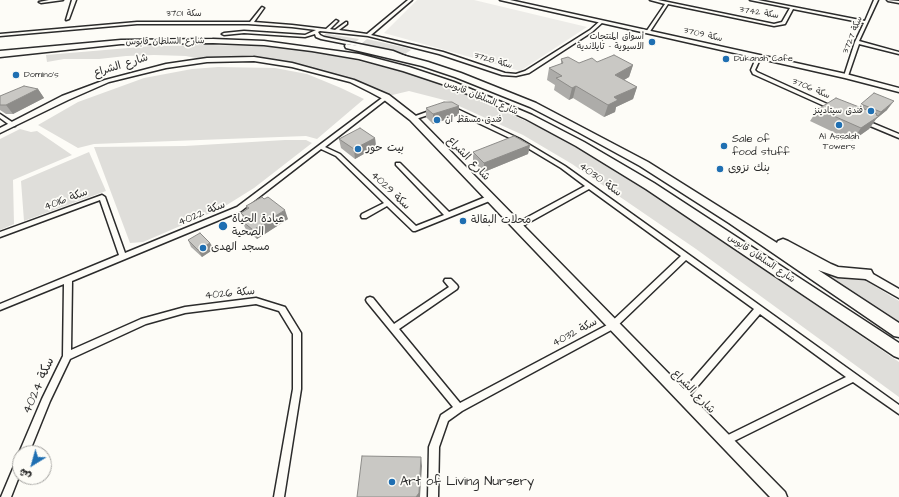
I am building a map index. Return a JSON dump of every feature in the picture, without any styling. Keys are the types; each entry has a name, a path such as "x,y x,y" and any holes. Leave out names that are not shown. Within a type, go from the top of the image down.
{"highway":[{"name":"شارع السلطان قابوس","path":"0,47 94,36 165,33 224,34 282,38 339,45 379,52 425,64 487,86 534,105 644,164 733,220 899,331"},
{"path":"0,58 81,41 94,36"},
{"name":"شارع السلطان قابوس","path":"0,54 81,41 264,43 359,57 406,69 451,84 529,118 612,163 697,216 877,336"},
{"path":"0,47 14,44"},
{"path":"644,164 717,204 826,268 838,272 866,274"}],"street":[{"path":"41,2 61,0"},
{"path":"67,19 74,0"},
{"path":"403,0 409,1"},
{"name":"سكة 3709","path":"505,0 846,76 899,90"},
{"name":"سكة 3742","path":"652,0 774,25 781,25 784,23 792,8"},
{"path":"752,0 866,22"},
{"name":"سكة 3727","path":"846,76 857,42 876,0"},
{"path":"889,0 899,2"},
{"path":"368,35 409,1"},
{"path":"648,32 667,3"},
{"path":"251,23 262,8"},
{"path":"327,30 336,21"},
{"name":"سكة 3728","path":"368,35 441,53 504,74 516,75 526,72 592,31 601,22"},
{"name":"سكة 3701","path":"0,36 125,23 251,23 368,35"},
{"path":"336,31 346,23"},
{"path":"224,34 244,32 305,36 318,31 318,36 323,38 393,52 425,64"},
{"path":"857,42 899,53"},
{"name":"سكة 3706","path":"759,57 753,70 755,73 841,111"},
{"name":"شارع الشراع","path":"0,131 65,98 107,81 166,66 207,60 254,59 292,65 352,81 386,97 412,118 612,326 780,497"},
{"name":"سكة 4022","path":"0,307 239,209 386,97"},
{"name":"سكة 4030","path":"412,118 444,108 453,108 531,147 563,167 899,410"},
{"path":"0,116 13,125"},
{"path":"863,121 899,136"},
{"name":"سكة 4029","path":"321,147 338,155 415,229 490,198"},
{"path":"398,164 448,215"},
{"path":"517,226 589,186"},
{"name":"سكة 4016","path":"0,235 102,197 123,257"},
{"path":"364,216 388,203"},
{"name":"سكة 4032","path":"433,497 434,447 444,418 459,408 612,326 686,256"},
{"path":"866,274 899,294"},
{"name":"سكة 4024","path":"27,445 46,399 67,356 68,280"},
{"path":"394,328 454,288 448,281"},
{"path":"370,300 459,408"},
{"name":"سكة 4026","path":"67,356 144,321 185,310 256,301 282,309 297,333 297,389 279,497"},
{"path":"682,398 760,309"},
{"path":"877,336 899,352"},
{"path":"725,441 854,377"},
{"path":"6,497 12,482"}],"shaded area":[{"path":"417,0 474,0 587,27 520,71 384,33"},
{"path":"325,34 359,39 355,43 326,38 324,36"},
{"path":"367,39 411,50 405,54 361,44"},
{"path":"152,46 262,46 308,51 355,60 399,71 444,85 544,129 633,180 899,362 899,397 696,249 572,164 523,135 448,101 409,91 388,96 354,80 294,64 271,60 206,60 186,56 154,55 99,59 64,59 47,62 46,55"},
{"path":"218,67 275,68 307,74 364,99 317,139 306,136 94,144 78,148 38,125 78,102 144,78 192,69"},
{"path":"20,129 31,132 37,131 72,155 13,180 14,224 0,230 0,139"},
{"path":"306,140 312,143 254,188 222,208 143,242 130,243 94,147 185,146"},
{"path":"89,152 106,191 24,221 21,181"},
{"path":"820,273 863,279 899,301 899,325"}],"building":[{"path":"614,55 633,65 615,75 637,87 614,97 618,100 608,105 576,86 572,88 556,78 562,76 549,68 563,63 561,59 568,57 579,63 592,58 597,62"},
{"path":"24,86 38,89 6,105 0,105 0,96"},
{"path":"874,93 894,101 881,112 861,104"},
{"path":"836,98 879,116 861,128 818,109"},
{"path":"444,102 452,102 459,106 433,114 426,108"},
{"path":"360,128 375,138 354,149 339,139"},
{"path":"514,136 530,145 484,163 473,152"},
{"path":"262,197 264,199 268,197 285,210 253,230 242,221 246,218 241,213 249,208 246,206"},
{"path":"200,233 210,243 198,250 188,240"},
{"name":"Art of Living Nursery","path":"362,456 421,457 419,493 416,497 357,497"}],"place":[{"name":"أسواق المنتجات الاسيوية - تايلاندية","path":"652,42"},
{"name":"Dukanah Cafe","path":"726,59"},
{"name":"Domino's","path":"16,75"},
{"name":"فندق سيتادينز","path":"871,111"},
{"name":"فندق مسقط ان","path":"437,120"},
{"name":"Al Assalah Towers","path":"839,125"},
{"name":"Sale of food stuff","path":"724,146"},
{"name":"بيت حور","path":"358,149"},
{"name":"بنك نزوى","path":"720,169"},
{"name":"محلات البقالة","path":"463,221"},
{"name":"عيادة الحياة الصحية","path":"223,226"},
{"name":"مسجد الهدى","path":"203,248"},
{"name":"Art of Living Nursery","path":"392,482"}]}
